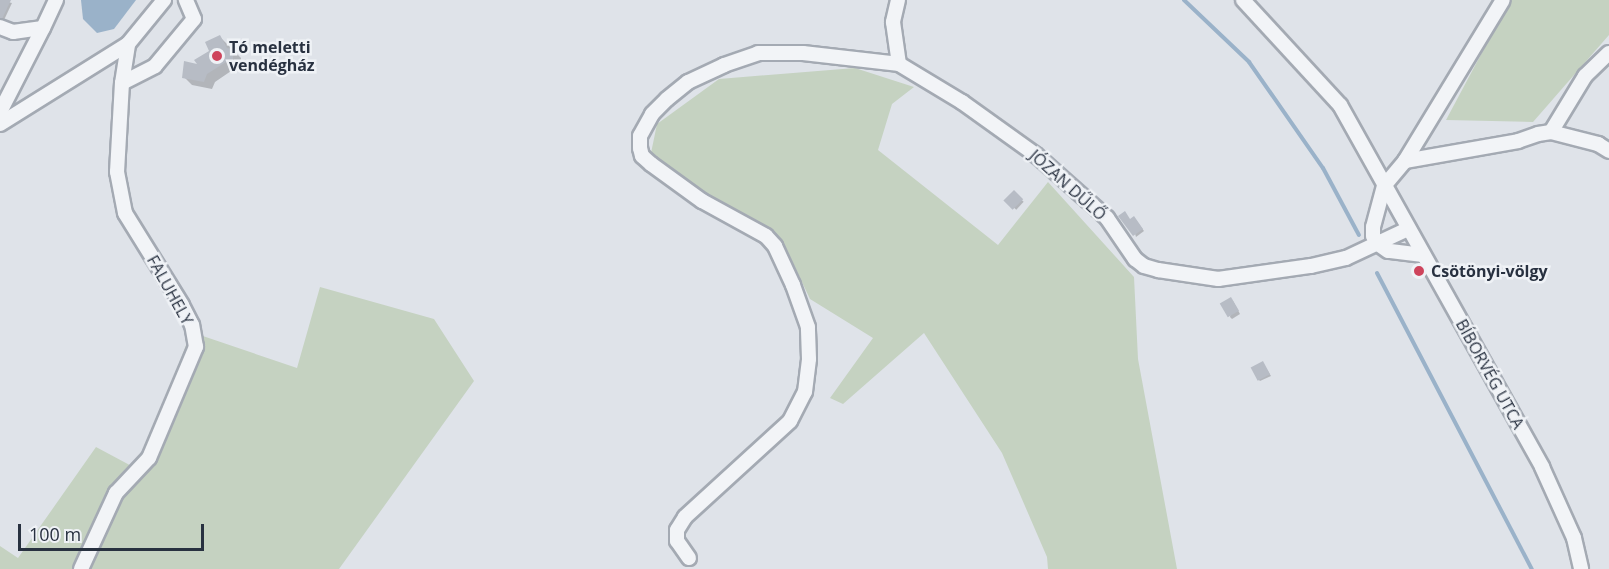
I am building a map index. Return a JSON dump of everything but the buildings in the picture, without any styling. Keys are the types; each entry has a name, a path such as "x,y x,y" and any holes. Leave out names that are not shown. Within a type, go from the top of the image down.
{"street":[{"path":"0,112 56,0"},
{"path":"0,124 128,44 164,0"},
{"path":"122,83 155,66 194,18 186,0"},
{"path":"898,0 893,22 899,64"},
{"name":"BÍBORVÉG UTCA","path":"1243,0 1340,105 1542,467 1574,538 1581,569"},
{"path":"1423,255 1389,251 1378,244 1373,227 1384,186 1404,160 1503,0"},
{"path":"0,27 13,32 44,28"},
{"name":"FALUHELY","path":"81,569 116,493 149,458 196,347 192,325 182,305 125,213 117,172 122,83 128,44"},
{"path":"1551,132 1585,76 1609,52"},
{"name":"JÓZAN DŰLŐ","path":"688,558 677,541 677,530 685,517 790,421 805,392 809,359 808,327 793,285 775,246 766,236 702,201 642,156 640,136 652,114 688,82 724,65 758,53 803,53 899,64 962,102 1036,155 1107,218 1130,254 1144,266 1196,278 1218,279 1311,266 1346,258 1408,229"},
{"path":"1404,160 1518,141 1551,132 1598,144 1609,151"}],"green space":[{"path":"1510,0 1609,0 1609,35 1533,122 1446,120"},
{"path":"855,68 914,87 892,104 878,150 998,245 1048,182 1134,277 1138,359 1177,569 1048,569 1047,557 1002,453 924,333 843,404 830,398 873,338 810,299 783,242 691,185 651,153 657,124 719,79"},
{"path":"320,287 434,319 474,381 339,569 0,569 0,546 18,558 96,447 139,470 191,332 297,368"}],"water":[{"path":"81,0 136,0 114,29 97,33 83,19"}],"waterway":[{"path":"1184,0 1249,62 1323,168 1359,235"},
{"path":"1377,273 1532,569"}],"place":[{"name":"Tó meletti vendégház","path":"217,56"},
{"name":"Csötönyi-völgy","path":"1419,271"}]}
